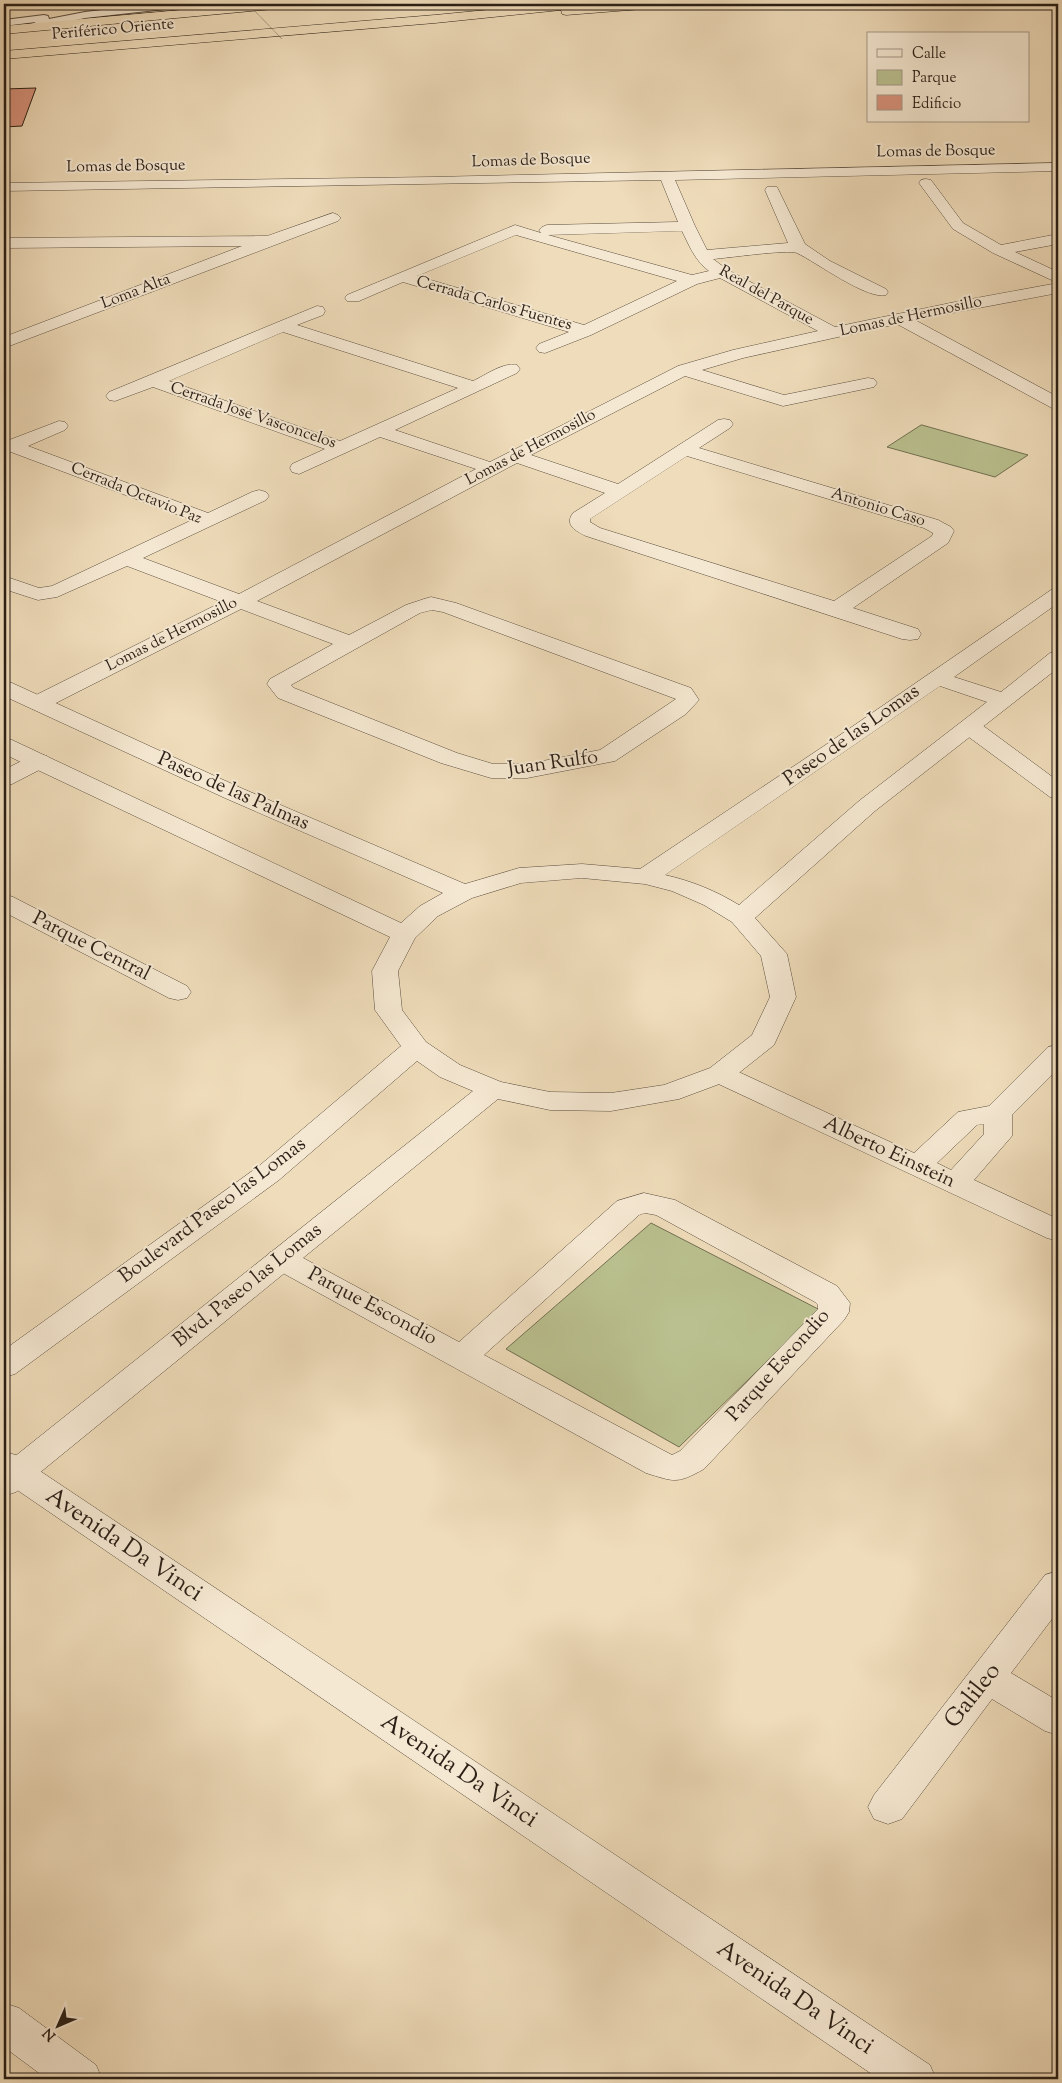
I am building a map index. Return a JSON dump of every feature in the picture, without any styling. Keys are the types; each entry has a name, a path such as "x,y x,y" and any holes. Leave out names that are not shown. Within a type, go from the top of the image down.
{"highway":[{"name":"Periférico Oriente","path":"4,30 284,4"},
{"path":"4,50 491,4"},
{"name":"Periférico Oriente","path":"4,56 435,19 584,4"},
{"path":"435,19 480,18 655,4"}],"street":[{"name":"Lomas de Bosque","path":"4,186 434,181 666,174 1058,168"},
{"name":"Real del Parque","path":"666,174 687,226 708,263 722,273 832,333"},
{"path":"926,183 958,226 999,250 1058,278"},
{"path":"772,190 798,246 824,264 880,292"},
{"name":"Loma Alta","path":"4,343 269,240 333,218"},
{"name":"Cerrada Carlos Fuentes","path":"353,298 515,230 687,226"},
{"name":"Cerrada Carlos Fuentes","path":"515,230 692,280"},
{"path":"999,250 1058,239"},
{"name":"Loma Alta","path":"4,243 269,240"},
{"path":"4,250 23,243"},
{"path":"702,255 798,246"},
{"name":"Cerrada Carlos Fuentes","path":"545,348 692,280 722,273"},
{"name":"Cerrada Carlos Fuentes","path":"402,277 585,331"},
{"name":"Lomas de Hermosillo","path":"38,703 240,601 607,408 684,370 739,354 832,333 1058,288"},
{"name":"Cerrada José Vasconcelos","path":"115,396 317,311"},
{"path":"900,319 1058,404"},
{"path":"282,326 474,387"},
{"name":"Cerrada José Vasconcelos","path":"153,381 341,448 510,369"},
{"path":"684,370 783,401 868,383"},
{"path":"724,424 580,517 580,525 593,532 910,634"},
{"name":"Cerrada Octavio Paz","path":"8,447 59,426"},
{"path":"380,431 493,468"},
{"name":"Cerrada Octavio Paz","path":"8,447 209,520"},
{"path":"299,468 341,448"},
{"name":"Antonio Caso","path":"683,449 931,524 944,531 941,539 837,609"},
{"path":"517,457 619,491"},
{"path":"209,520 259,496"},
{"name":"Cerrada Octavio Paz","path":"4,582 38,594 57,591 209,520"},
{"path":"126,559 350,643"},
{"name":"Paseo de las Lomas","path":"644,877 835,749 1058,594"},
{"name":"Juan Rulfo","path":"431,603 449,607 683,693 688,700 678,709 607,756 527,771 491,771 449,758 286,693 278,684 350,643 413,609 431,603"},
{"path":"741,917 867,806 1058,658"},
{"path":"936,678 1004,700"},
{"name":"Paseo de las Palmas","path":"4,688 232,793 463,892"},
{"path":"970,727 1058,792"},
{"path":"4,745 404,934"},
{"path":"4,779 39,761"},
{"path":"582,870 644,877 681,886 713,900 741,917 774,954 783,997 764,1039 720,1074 669,1093 611,1102 550,1101 493,1089 450,1072 416,1048 390,1010 386,971 404,934 429,911 463,892 519,876 582,870"},
{"name":"Parque Central","path":"4,902 178,992"},
{"name":"Boulevard Paseo las Lomas","path":"4,1366 269,1173 416,1048"},
{"path":"918,1165 968,1118 998,1113 1058,1053"},
{"name":"Alberto Einstein","path":"720,1074 1058,1231"},
{"name":"Blvd. Paseo las Lomas","path":"8,1473 281,1258 335,1218 493,1089"},
{"path":"954,1184 998,1136 998,1113"},
{"name":"Parque Escondio","path":"281,1258 658,1464 676,1469 692,1460 833,1312 834,1304 826,1294 664,1207 644,1204 628,1208 463,1356"},
{"name":"Avenida Da Vinci","path":"8,1473 915,2079"},
{"name":"Galileo","path":"888,1807 1058,1585"},
{"path":"988,1678 1058,1720"},
{"path":"4,2022 81,2079"}],"lane":[{"path":"4,23 183,4"},
{"path":"27,28 52,20 93,13"}],"path":[{"path":"248,4 282,39"}],"green space":[{"path":"921,425 1028,455 995,477 887,447"},
{"path":"651,1223 820,1310 679,1447 506,1349"}],"building":[{"path":"36,88 22,126 4,127 4,89"}]}
